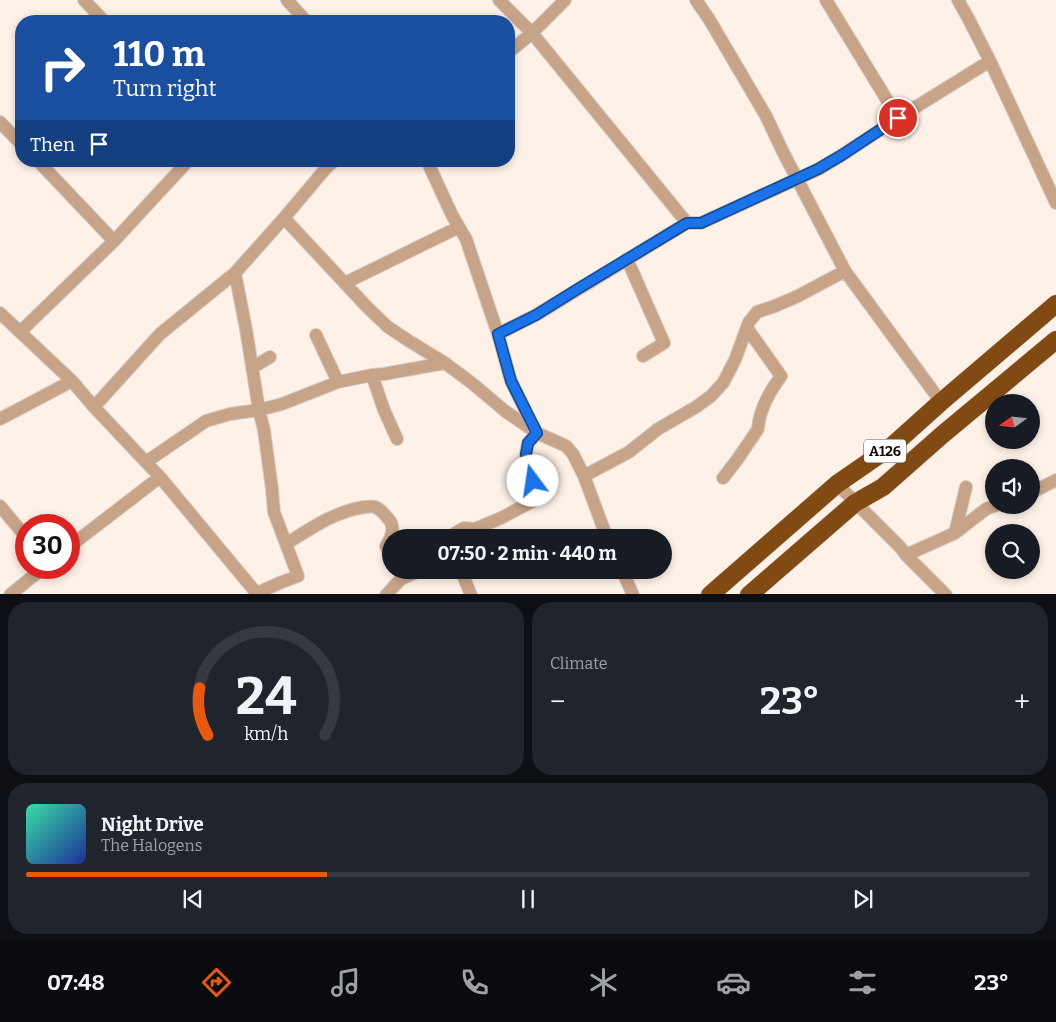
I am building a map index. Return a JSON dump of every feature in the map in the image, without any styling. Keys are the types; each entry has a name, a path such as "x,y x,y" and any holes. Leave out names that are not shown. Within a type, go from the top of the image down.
{"highway":[{"name":"A126","path":"710,594 836,484 892,446 940,402 1056,304"},
{"name":"A126","path":"749,594 856,503 883,487 1056,340"}],"street":[{"path":"84,0 98,15"},
{"path":"287,0 301,15"},
{"path":"500,0 515,15"},
{"path":"515,47 565,0"},
{"path":"696,0 766,116 845,271 940,402"},
{"path":"826,0 898,118"},
{"path":"958,0 990,61 1056,203"},
{"path":"515,15 532,33 687,223"},
{"path":"498,334 536,315 687,223 701,223 818,169 990,61"},
{"path":"0,122 15,138"},
{"path":"44,167 114,242"},
{"path":"20,332 114,242 183,167"},
{"path":"94,407 160,334 234,272 284,218 327,167"},
{"path":"430,167 452,215 466,239 498,334 511,381 537,433"},
{"path":"284,218 388,327 445,362 505,411 537,433 566,446 573,454 584,476 604,529"},
{"path":"346,283 459,227"},
{"path":"627,259 664,343 643,356"},
{"path":"584,476 629,452 658,429 711,396 722,383 734,360 749,322 757,312 798,296 845,271"},
{"path":"0,313 72,381 160,477 258,594 298,576 274,512 264,430 258,410 246,329 234,272"},
{"path":"723,478 758,429 769,393 781,376 747,328"},
{"path":"316,335 338,382"},
{"path":"252,368 270,357"},
{"path":"146,462 206,421 230,414 282,404 338,382 445,362"},
{"path":"372,375 384,410 397,439"},
{"path":"0,419 72,381"},
{"path":"462,529 482,526 535,500 536,494 526,454 528,443 537,433"},
{"path":"80,539 160,477"},
{"path":"1040,488 1056,480"},
{"path":"836,484 946,594"},
{"path":"954,533 966,486"},
{"path":"0,506 15,524"},
{"path":"286,544 332,517 370,506 376,507 382,512 392,523 392,529"},
{"path":"906,555 954,533 985,510"},
{"path":"10,594 29,579"},
{"path":"386,594 396,579"},
{"path":"465,579 471,594"},
{"path":"626,579 633,594"}],"route":[{"path":"533,481 526,454 528,443 537,433 511,381 498,334 536,315 687,223 701,223 818,169 898,118"}]}
